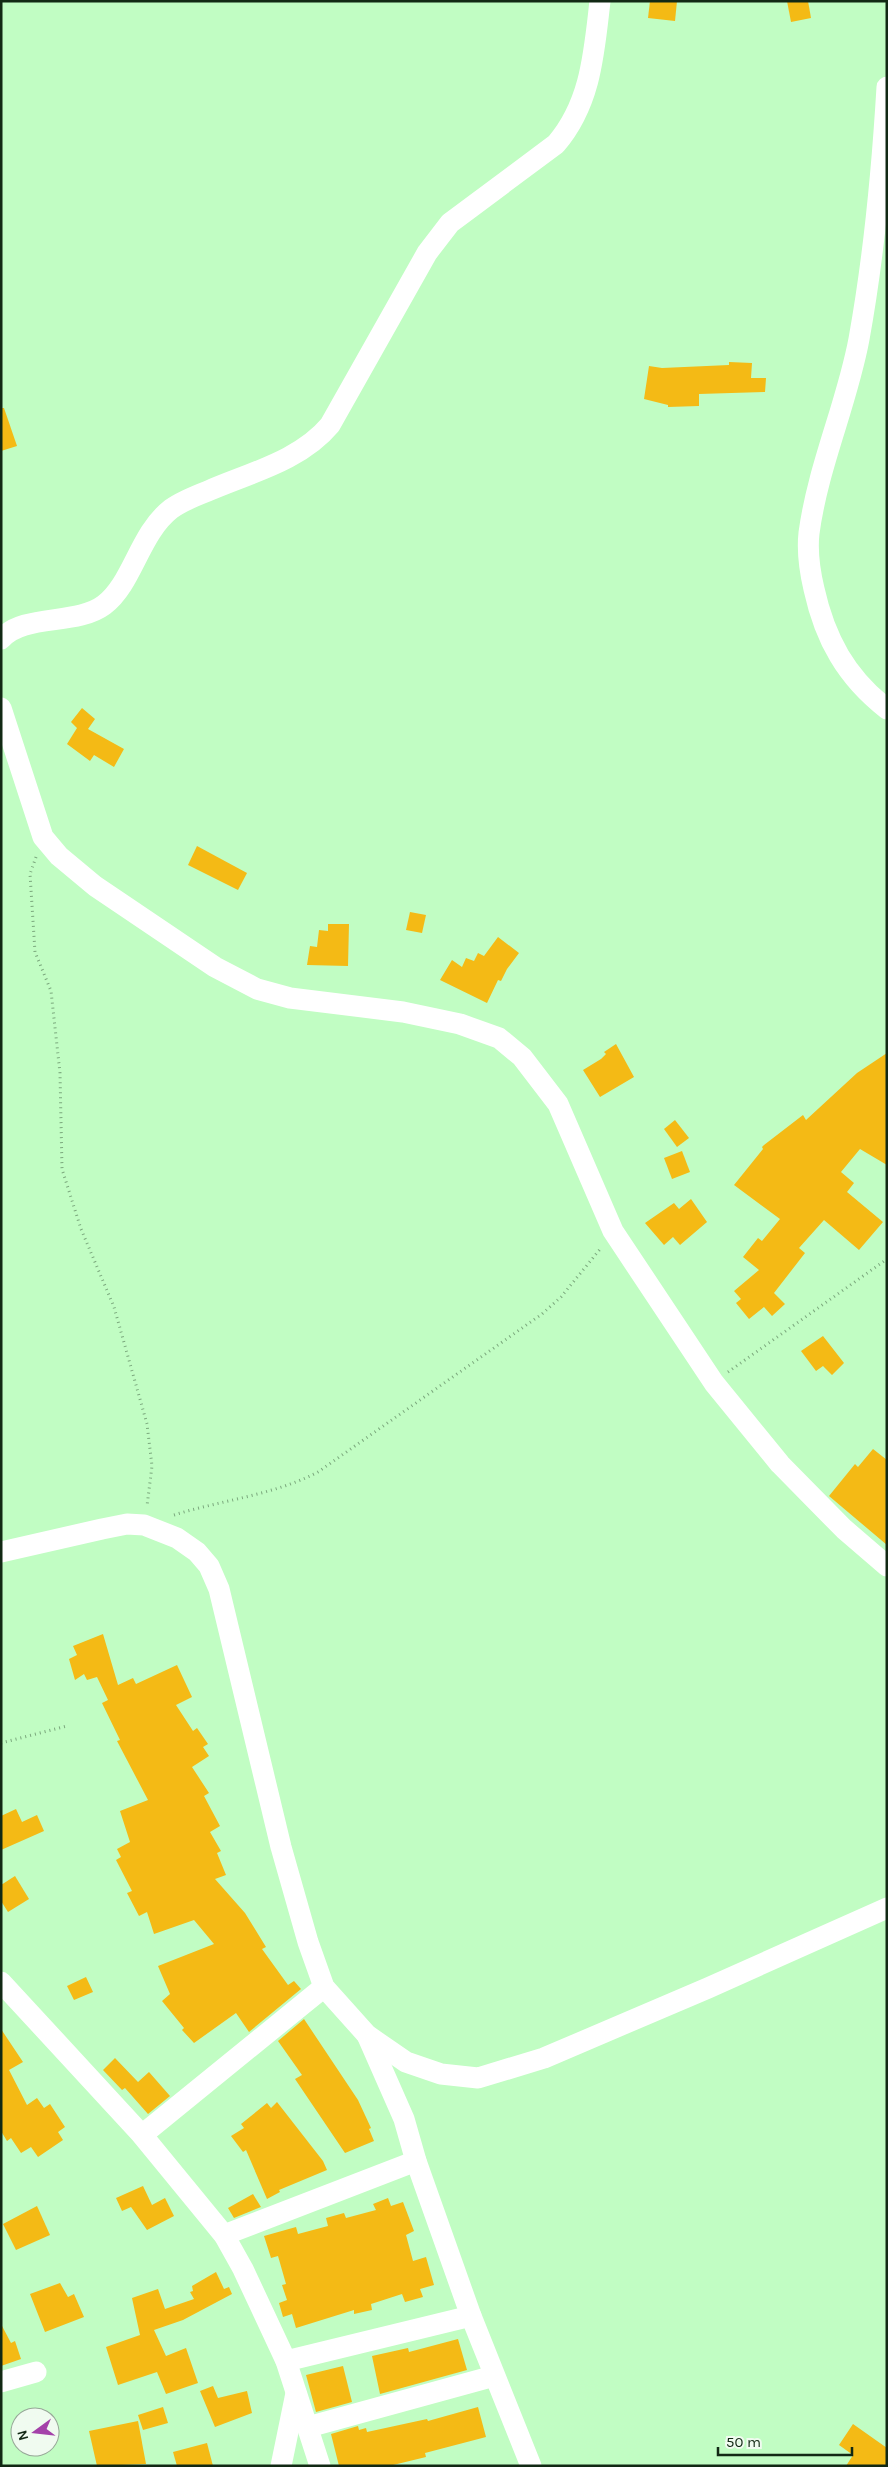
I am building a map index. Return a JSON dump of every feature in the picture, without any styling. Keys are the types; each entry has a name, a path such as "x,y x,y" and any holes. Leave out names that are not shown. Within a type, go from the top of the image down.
{"street":[{"path":"1,639 6,633 24,626 85,614 103,606 116,593 146,538 171,510 188,500 288,457 318,438 330,425 427,253 450,223 549,149 569,128 578,114 592,62 600,1"},
{"path":"887,87 882,166 859,339 847,390 827,454 809,534 810,572 821,621 843,663 874,699 887,709"},
{"path":"1,708 43,837 59,856 95,886 215,967 257,989 290,998 403,1012 460,1024 499,1038 522,1057 558,1104 613,1231 714,1383 780,1464 844,1529 887,1566"},
{"path":"1,1552 127,1524 144,1526 177,1538 197,1552 209,1566 219,1589 280,1847 308,1942 324,1987 367,2035 406,2062 441,2074 478,2078 544,2058 708,1988 887,1908"},
{"path":"1,1982 10,2004 142,2135 224,2235 243,2269 286,2361 297,2390 320,2466"},
{"path":"142,2135 324,1987"},
{"path":"367,2035 404,2118 416,2161 471,2316 531,2466"},
{"path":"224,2235 416,2161"},
{"path":"286,2361 471,2316"},
{"path":"1,2382 36,2372"},
{"path":"308,2426 494,2376"},
{"path":"281,2466 297,2390"}],"path":[{"path":"43,837 30,874 35,952 51,991 60,1073 62,1169 81,1229 114,1307 147,1424 152,1466 144,1526 204,1505 288,1486 318,1472 562,1298 587,1268 613,1231"},
{"path":"714,1383 887,1259"},
{"path":"1,1743 67,1726"}],"building":[{"path":"650,1 677,1 675,21 648,18"},
{"path":"787,1 808,1 811,18 791,22"},
{"path":"729,362 752,363 751,378 766,378 765,392 699,394 699,406 668,407 668,405 644,399 649,366 662,368 729,365"},
{"path":"1,408 4,408 17,446 1,451"},
{"path":"82,708 95,719 88,729 124,749 114,767 94,755 90,761 67,744 77,728 71,722"},
{"path":"197,846 247,873 238,890 188,865"},
{"path":"410,912 426,915 422,933 406,930"},
{"path":"328,924 349,924 348,966 307,965 310,946 317,947 319,930 328,931"},
{"path":"498,937 519,953 501,981 498,980 487,1003 440,980 452,960 462,967 466,958 474,961 478,953 484,956"},
{"path":"616,1044 634,1077 600,1097 583,1070 601,1059 606,1054 604,1052"},
{"path":"887,1053 887,1165 860,1149 841,1172 854,1183 847,1192 883,1222 859,1250 824,1220 799,1248 805,1253 774,1293 785,1304 772,1316 764,1307 749,1319 736,1303 741,1299 734,1291 759,1270 743,1257 758,1238 762,1241 780,1219 734,1185 763,1149 764,1145 803,1115 806,1120 857,1073"},
{"path":"675,1120 689,1138 677,1147 664,1129"},
{"path":"682,1151 690,1172 672,1179 664,1158"},
{"path":"691,1199 707,1222 680,1245 673,1237 664,1245 645,1223 674,1203 679,1209"},
{"path":"823,1336 844,1363 832,1375 823,1366 816,1371 801,1351"},
{"path":"873,1449 887,1460 887,1545 829,1496 855,1464 858,1467"},
{"path":"103,1634 118,1685 133,1678 136,1684 177,1665 192,1697 176,1705 193,1731 197,1728 208,1744 203,1747 209,1756 192,1767 209,1793 204,1796 220,1826 210,1832 221,1851 217,1853 226,1875 215,1879 245,1913 266,1947 262,1949 288,1985 294,1981 301,1989 249,2032 236,2013 194,2043 182,2030 184,2028 162,2001 170,1994 158,1966 214,1944 194,1920 154,1934 147,1912 139,1916 127,1893 132,1891 116,1860 121,1857 117,1849 130,1842 120,1811 148,1800 117,1741 120,1740 102,1703 108,1700 97,1677 87,1680 84,1674 75,1680 69,1659 77,1655 73,1646"},
{"path":"16,1809 22,1822 37,1815 44,1831 1,1850 1,1816"},
{"path":"15,1876 29,1899 8,1912 1,1901 1,1885"},
{"path":"86,1977 93,1992 74,2000 67,1986"},
{"path":"304,2019 358,2100 371,2128 369,2129 374,2141 345,2153 295,2079 302,2075 278,2041"},
{"path":"1,2029 23,2062 9,2070 27,2105 37,2098 44,2108 50,2104 65,2127 58,2132 63,2140 38,2157 31,2147 21,2153 11,2138 7,2141 1,2131"},
{"path":"115,2058 138,2082 149,2072 170,2096 148,2114 125,2088 122,2090 103,2070"},
{"path":"277,2102 323,2161 327,2170 279,2190 280,2192 267,2199 246,2150 243,2152 231,2136 244,2128 241,2124 267,2103 271,2108"},
{"path":"143,2186 152,2205 165,2198 174,2216 147,2230 131,2207 122,2211 116,2198"},
{"path":"253,2194 261,2207 234,2218 228,2208"},
{"path":"388,2198 391,2206 403,2202 414,2231 406,2235 413,2261 426,2257 434,2285 420,2289 423,2297 405,2302 402,2294 371,2304 372,2310 354,2314 354,2310 296,2328 292,2314 283,2317 279,2303 287,2300 282,2285 286,2284 278,2256 271,2258 264,2236 296,2227 298,2234 328,2226 326,2218 344,2213 346,2218 376,2210 373,2204"},
{"path":"37,2206 50,2235 16,2250 3,2224"},
{"path":"216,2272 224,2289 229,2287 232,2294 183,2320 154,2330 166,2356 186,2348 198,2383 166,2394 157,2372 118,2385 106,2347 140,2335 132,2298 158,2289 165,2309 194,2299 190,2292 193,2291 192,2286"},
{"path":"60,2283 68,2297 74,2294 84,2317 45,2332 30,2294"},
{"path":"1,2324 11,2343 15,2341 21,2359 1,2366"},
{"path":"458,2339 467,2370 380,2394 372,2356 408,2348 409,2352"},
{"path":"343,2366 352,2402 316,2412 306,2375"},
{"path":"213,2386 218,2398 247,2391 252,2413 215,2427 200,2391"},
{"path":"163,2407 168,2423 143,2430 138,2415"},
{"path":"478,2407 486,2437 425,2453 426,2457 389,2466 339,2466 331,2434 358,2426 359,2430 366,2428 367,2432 427,2419 428,2421"},
{"path":"138,2421 146,2464 97,2466 89,2431"},
{"path":"853,2424 887,2448 887,2466 846,2466 853,2455 839,2445"},
{"path":"207,2443 213,2466 177,2466 173,2452"}]}
